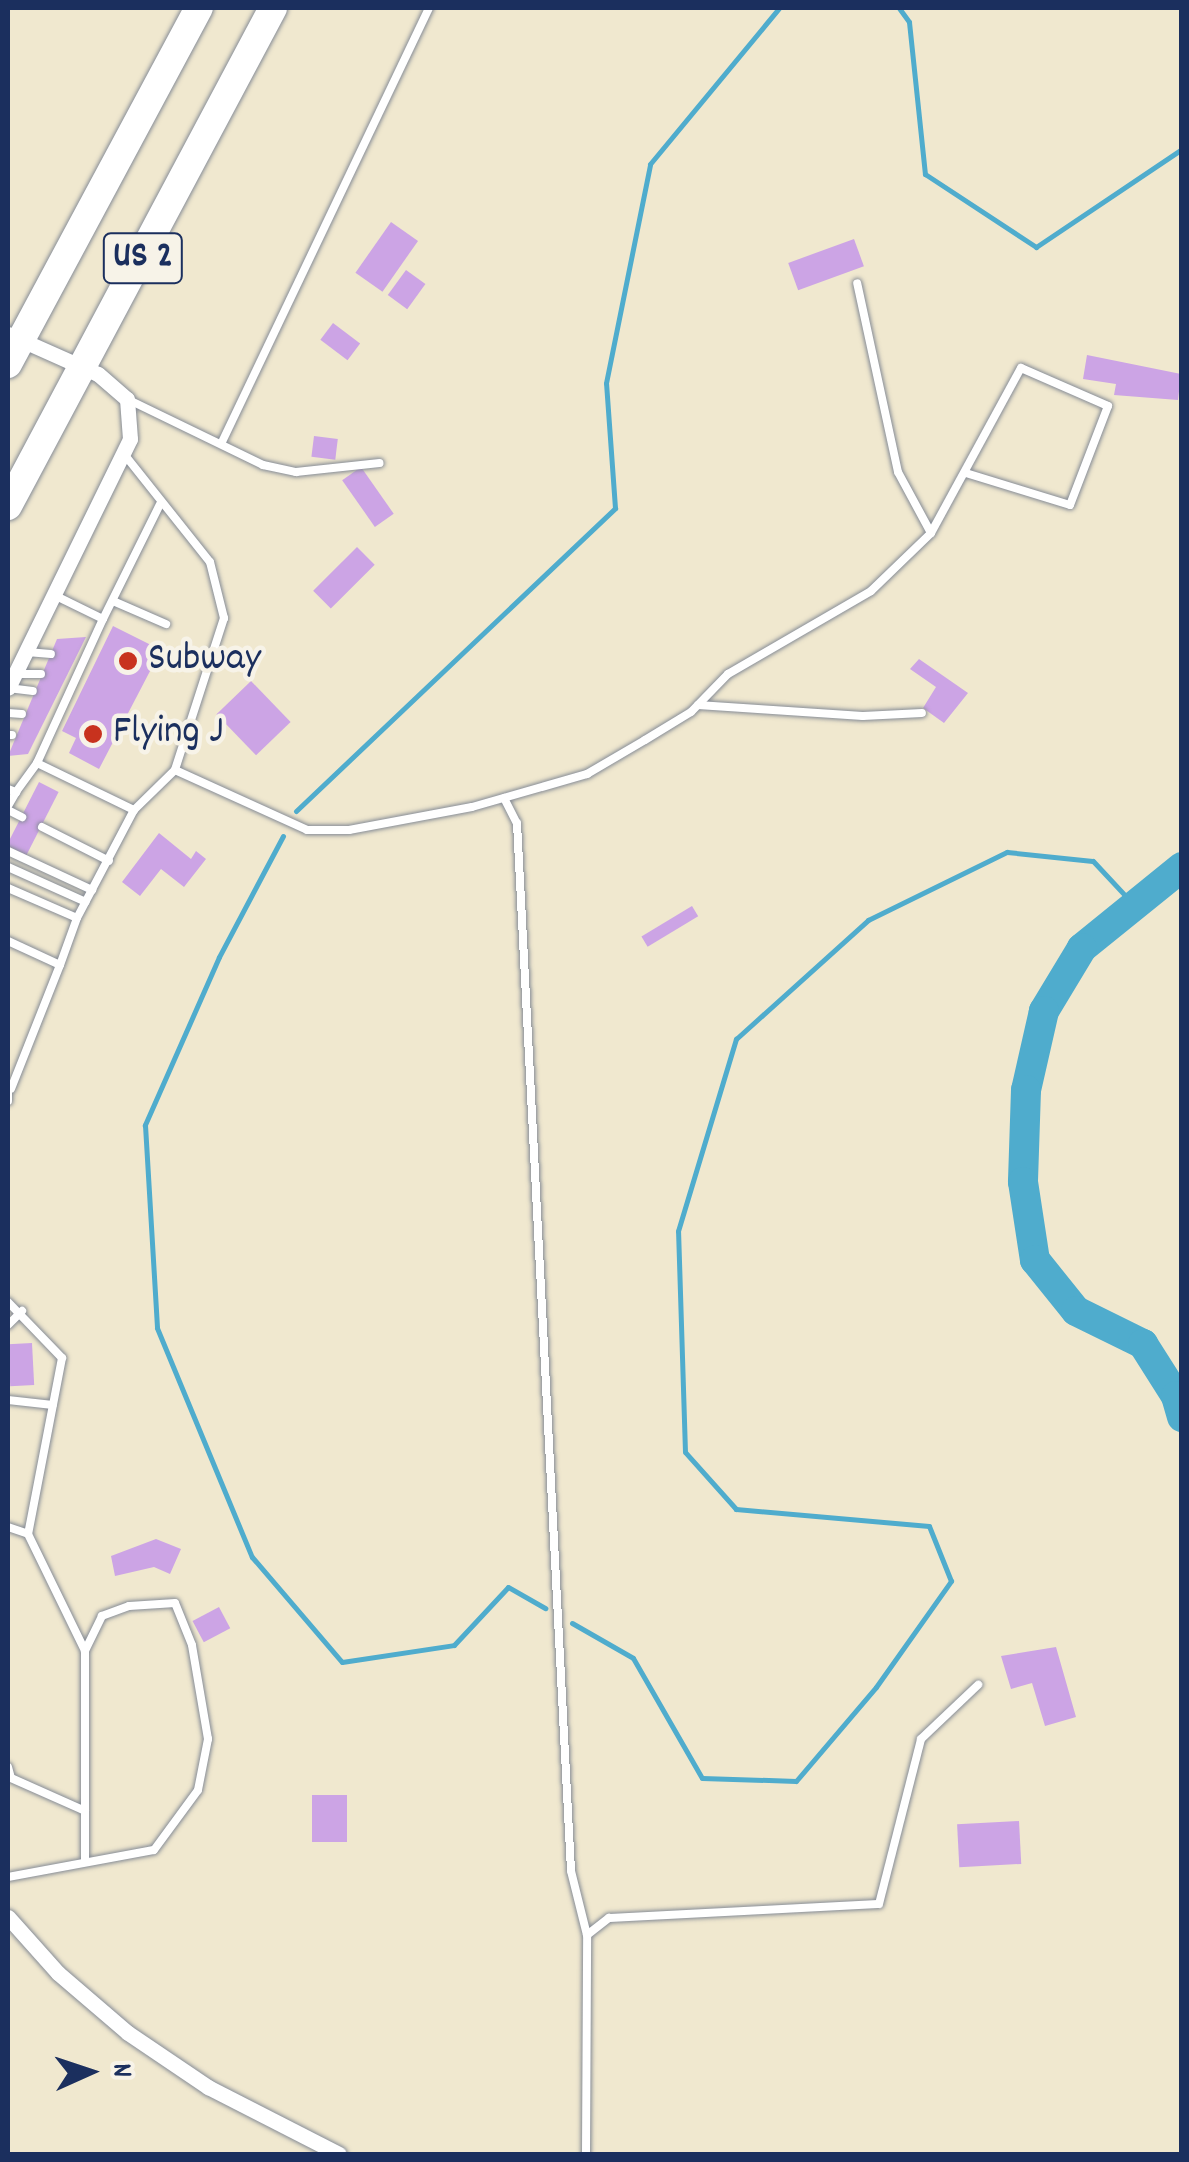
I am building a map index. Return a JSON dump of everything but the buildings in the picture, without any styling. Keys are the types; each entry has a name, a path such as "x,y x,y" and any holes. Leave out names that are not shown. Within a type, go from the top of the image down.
{"highway":[{"name":"US 2","path":"8,364 15,336 199,8"},
{"name":"US 2","path":"8,506 273,8"}],"street":[{"path":"11,681 130,440 127,400 85,364 15,336"},
{"path":"8,1917 58,1973 128,2032 208,2088 339,2154"}],"lane":[{"path":"222,442 429,8"},
{"path":"857,283 898,472 932,532"},
{"path":"175,770 307,830 400,822 587,774 698,705 728,674 872,591 932,532 1021,368 1108,406 1070,506 966,473"},
{"path":"127,400 222,442 263,465 296,472 380,463"},
{"path":"8,1101 77,918 134,810 175,770 224,618 210,562 124,454"},
{"path":"22,817 8,808 12,790 37,763 59,716 64,694 78,674 81,656 104,619 160,504"},
{"path":"56,596 104,619"},
{"path":"112,601 166,624"},
{"path":"26,652 50,654"},
{"path":"11,681 41,674"},
{"path":"68,674 78,674"},
{"path":"11,681 32,691"},
{"path":"698,705 864,716 922,713"},
{"path":"8,713 22,714"},
{"path":"47,715 59,716"},
{"path":"37,736 49,736"},
{"path":"37,763 134,810"},
{"path":"504,798 518,823 571,1870 587,1935 586,2154"},
{"path":"42,827 109,861"},
{"path":"8,851 92,890"},
{"path":"8,867 86,902"},
{"path":"8,888 77,918"},
{"path":"8,941 60,965"},
{"path":"8,1302 22,1311 62,1358 28,1534 84,1651 85,1862"},
{"path":"8,1325 22,1311"},
{"path":"8,1400 53,1406"},
{"path":"8,1527 28,1534"},
{"path":"8,1878 154,1850 198,1790 208,1739 192,1645 174,1603 129,1606 102,1616 84,1651"},
{"path":"587,1935 609,1918 879,1904 921,1739 978,1685"},
{"path":"8,1768 11,1778 84,1812"}],"waterway":[{"path":"296,811 615,508 606,383 650,164 779,8"},
{"path":"899,8 909,22 925,174 1036,247 1182,149"},
{"path":"283,836 219,957 145,1125 157,1328 252,1557 342,1662 454,1645 508,1587 545,1608"},
{"path":"572,1623 633,1658 702,1778 796,1781 876,1687 951,1581 929,1526 736,1509 685,1452 678,1231 736,1039 868,920 1007,852 1093,861 1134,905"},
{"path":"1182,867 1082,948 1044,1011 1026,1090 1023,1182 1035,1260 1076,1311 1143,1344 1176,1396 1182,1417"}],"place":[{"name":"Subway","path":"128,661"},
{"name":"Flying J","path":"93,734"}]}
